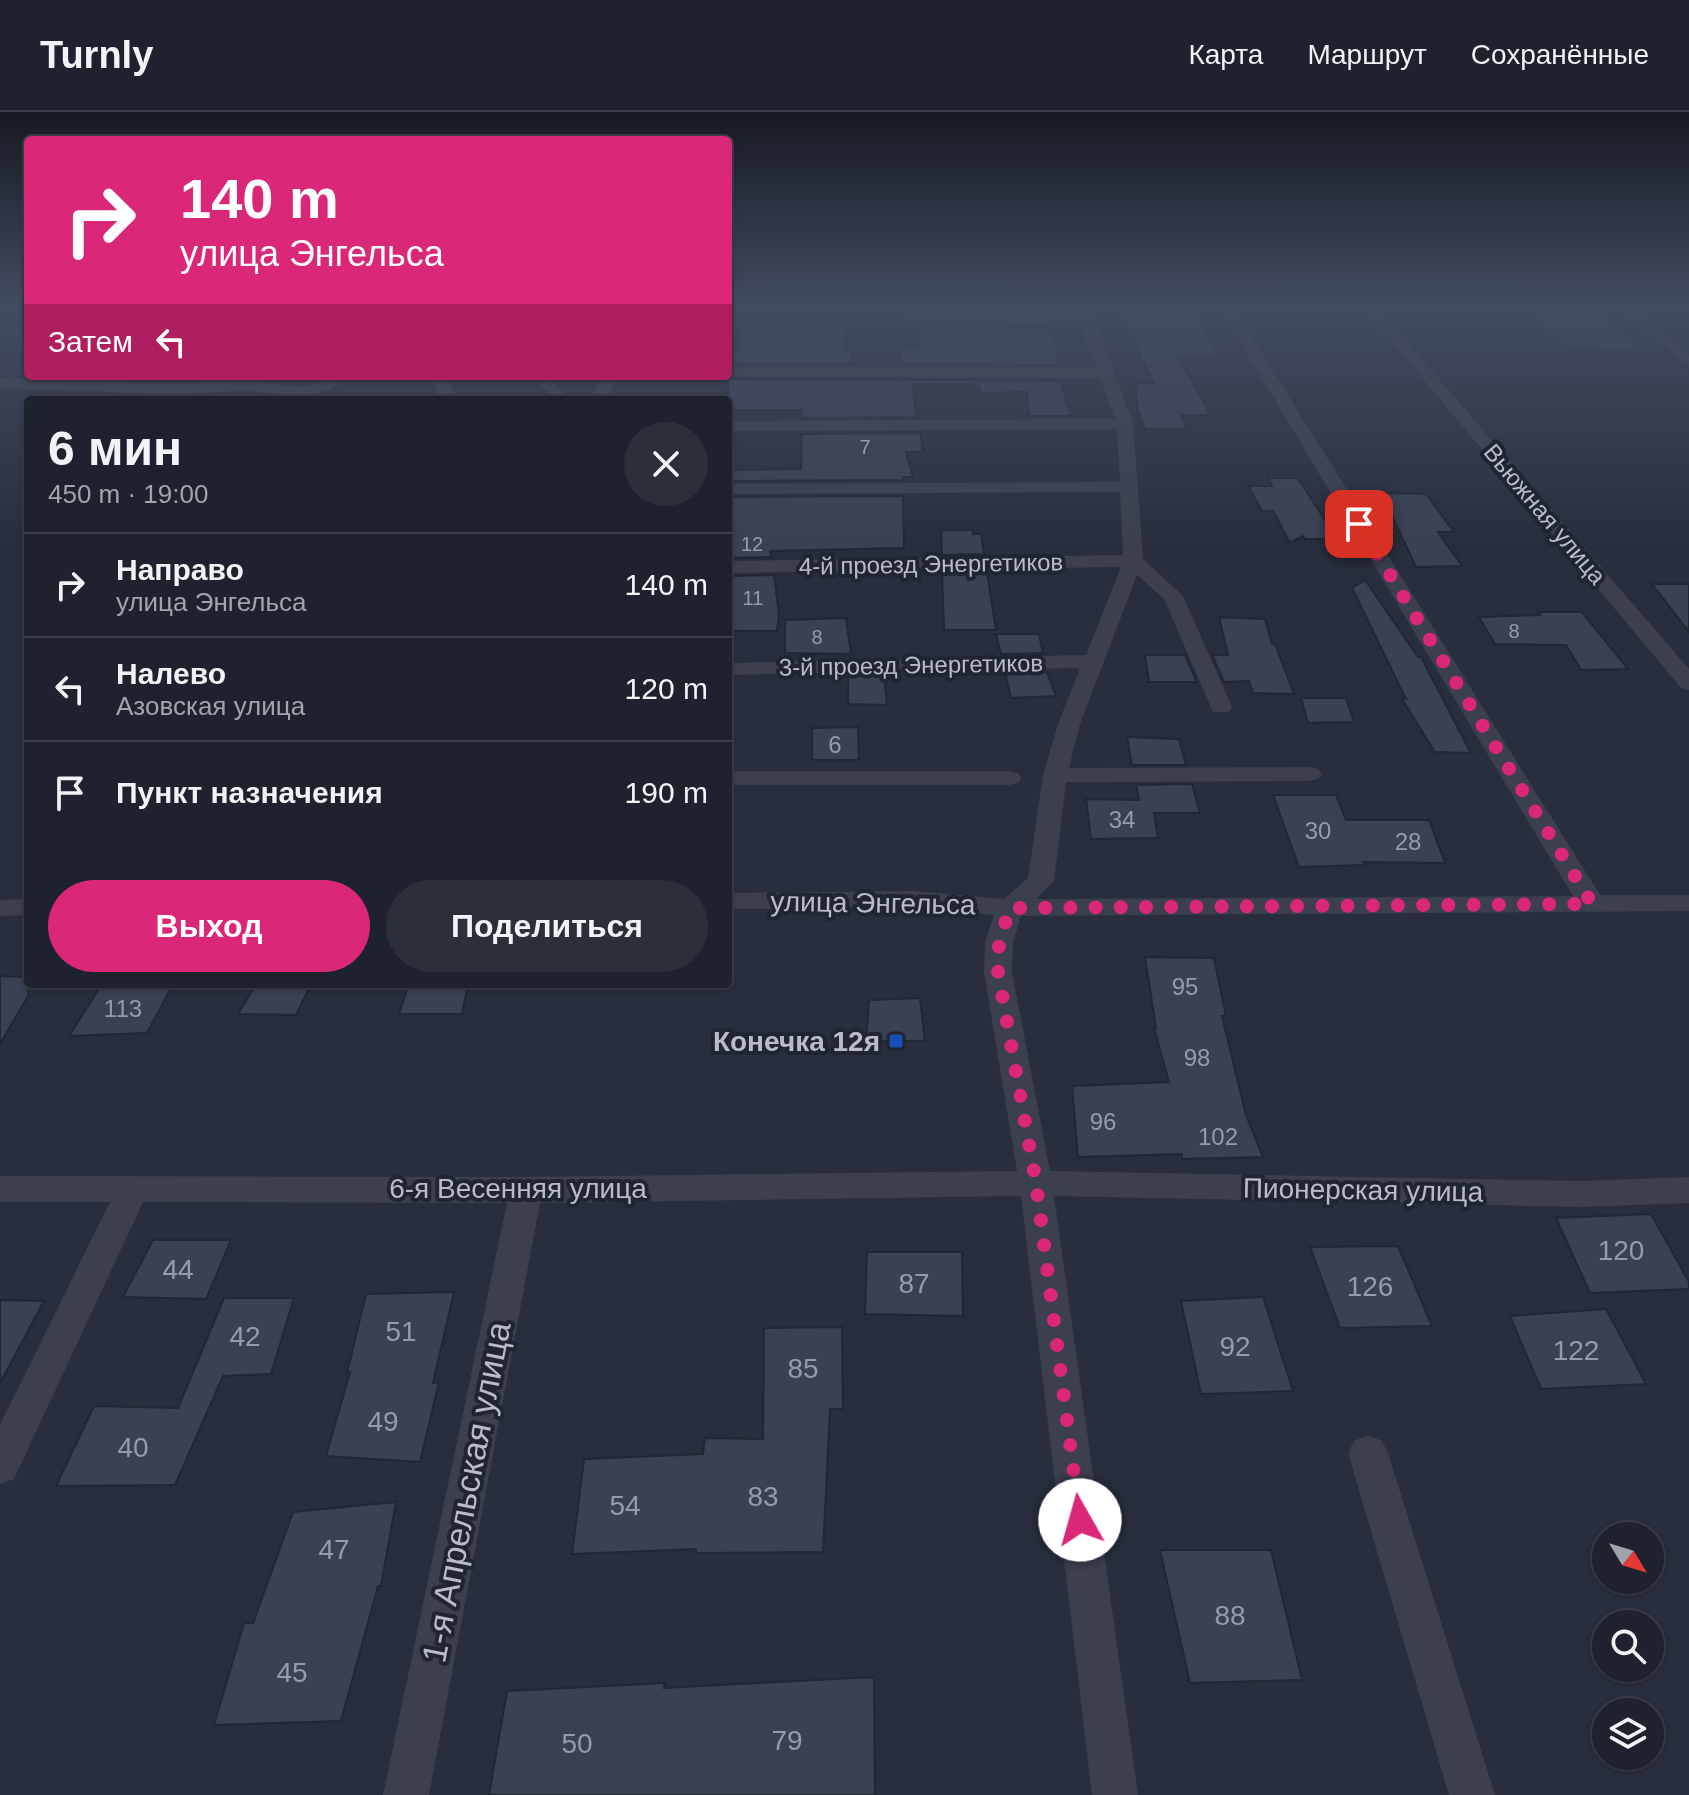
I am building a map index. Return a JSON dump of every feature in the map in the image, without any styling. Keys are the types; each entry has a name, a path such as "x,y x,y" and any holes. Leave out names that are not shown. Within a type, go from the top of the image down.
{"street":[{"path":"71,386 167,389 247,386 303,391 326,386"},
{"path":"1111,386 1125,424 1133,561 1069,724 1055,775 1041,881 1010,908 999,942 998,972 1036,1183 1115,1795"},
{"path":"1274,386 1592,904"},
{"name":"Вьюжная улица","path":"1437,386 1689,683"},
{"path":"732,426 1125,424"},
{"path":"732,489 1129,487"},
{"path":"1133,561 1173,596 1221,707"},
{"name":"4-й проезд Энергетиков","path":"732,567 1133,561"},
{"name":"3-й проезд Энергетиков","path":"732,669 1094,661"},
{"path":"1055,775 1310,774"},
{"path":"732,778 1009,778"},
{"name":"улица Энгельса","path":"732,901 913,899 1010,908 1689,903"},
{"path":"0,908 24,907"},
{"name":"6-я Весенняя улица","path":"0,1189 526,1190 1036,1183"},
{"name":"Пионерская улица","path":"1036,1183 1581,1194 1689,1190"},
{"path":"0,1466 133,1188"},
{"name":"1-я Апрельская улица","path":"406,1795 526,1190"},
{"path":"1368,1453 1472,1795"}],"building":[{"path":"728,386 912,386 917,417 802,418 802,410 732,410 732,396 728,396"},
{"path":"979,386 1061,386 1071,416 1029,416 1027,392 981,393"},
{"path":"1135,386 1194,386 1211,415 1182,415 1187,429 1145,429 1138,412"},
{"path":"920,433 923,452 906,452 913,477 903,477 903,480 732,481 732,470 801,469 802,434"},
{"path":"1268,478 1298,478 1337,539 1305,539 1303,536 1290,543 1273,511 1262,511 1248,486 1272,486"},
{"path":"1381,493 1426,494 1454,532 1438,532 1462,566 1416,567"},
{"path":"903,496 904,548 770,551 771,557 732,558 732,497"},
{"path":"941,530 973,530 973,534 981,534 984,554 942,555"},
{"path":"987,572 996,630 944,630 942,573"},
{"path":"774,575 779,614 777,631 732,631 732,576"},
{"path":"1365,580 1418,657 1421,657 1471,753 1435,752 1402,699 1406,699 1352,588"},
{"path":"1652,584 1689,584 1689,632"},
{"path":"1539,612 1582,612 1628,669 1581,670 1566,645 1495,644 1479,617 1540,615"},
{"path":"1219,617 1265,619 1272,644 1275,644 1294,694 1253,693 1249,681 1224,682 1212,655 1228,655"},
{"path":"846,618 851,654 785,653 785,620"},
{"path":"996,634 1039,634 1043,653 1001,654"},
{"path":"1145,655 1185,655 1197,682 1149,682"},
{"path":"1005,672 1047,672 1056,696 1011,698"},
{"path":"884,675 887,705 848,704 848,676"},
{"path":"1301,698 1346,698 1354,722 1308,723"},
{"path":"858,727 859,760 812,760 812,728"},
{"path":"1127,737 1179,739 1186,765 1132,765"},
{"path":"1192,784 1200,813 1154,813 1158,838 1091,839 1086,799 1139,800 1136,785"},
{"path":"1273,795 1336,795 1346,820 1429,820 1445,863 1363,862 1364,865 1299,867"},
{"path":"1145,957 1214,958 1226,1016 1222,1016 1246,1115 1263,1157 1182,1159 1182,1154 1078,1157 1072,1086 1169,1082 1154,1028"},
{"path":"0,976 24,977 28,996 0,1044"},
{"path":"99,988 171,988 147,1033 69,1036"},
{"path":"254,988 309,988 296,1015 238,1014"},
{"path":"408,988 467,988 462,1014 399,1014"},
{"path":"920,998 925,1041 866,1041 869,1000"},
{"path":"1651,1214 1689,1282 1689,1289 1590,1293 1556,1218"},
{"path":"153,1240 231,1240 206,1299 123,1297"},
{"path":"1398,1246 1432,1326 1340,1328 1310,1247"},
{"path":"867,1252 962,1252 963,1316 865,1314"},
{"path":"454,1292 433,1383 439,1382 420,1462 326,1456 350,1372 347,1373 366,1294"},
{"path":"1263,1297 1293,1391 1201,1394 1181,1301"},
{"path":"224,1298 294,1298 271,1374 223,1376 175,1485 56,1486 94,1406 178,1408"},
{"path":"0,1300 44,1301 0,1383"},
{"path":"1606,1309 1646,1384 1541,1389 1510,1316"},
{"path":"842,1327 843,1409 830,1409 823,1552 696,1553 696,1549 572,1554 584,1459 703,1454 705,1438 763,1439 764,1328"},
{"path":"396,1502 381,1586 378,1586 341,1721 214,1725 244,1623 253,1623 293,1512"},
{"path":"1160,1550 1271,1550 1302,1680 1190,1683"},
{"path":"874,1677 875,1795 489,1795 507,1691 665,1683 664,1688"}],"place":[{"name":"Конечка 12я","path":"896,1041"}],"route":[{"path":"1080,1520 1036,1183 998,972 999,942 1010,908 1592,904 1359,524"}]}
